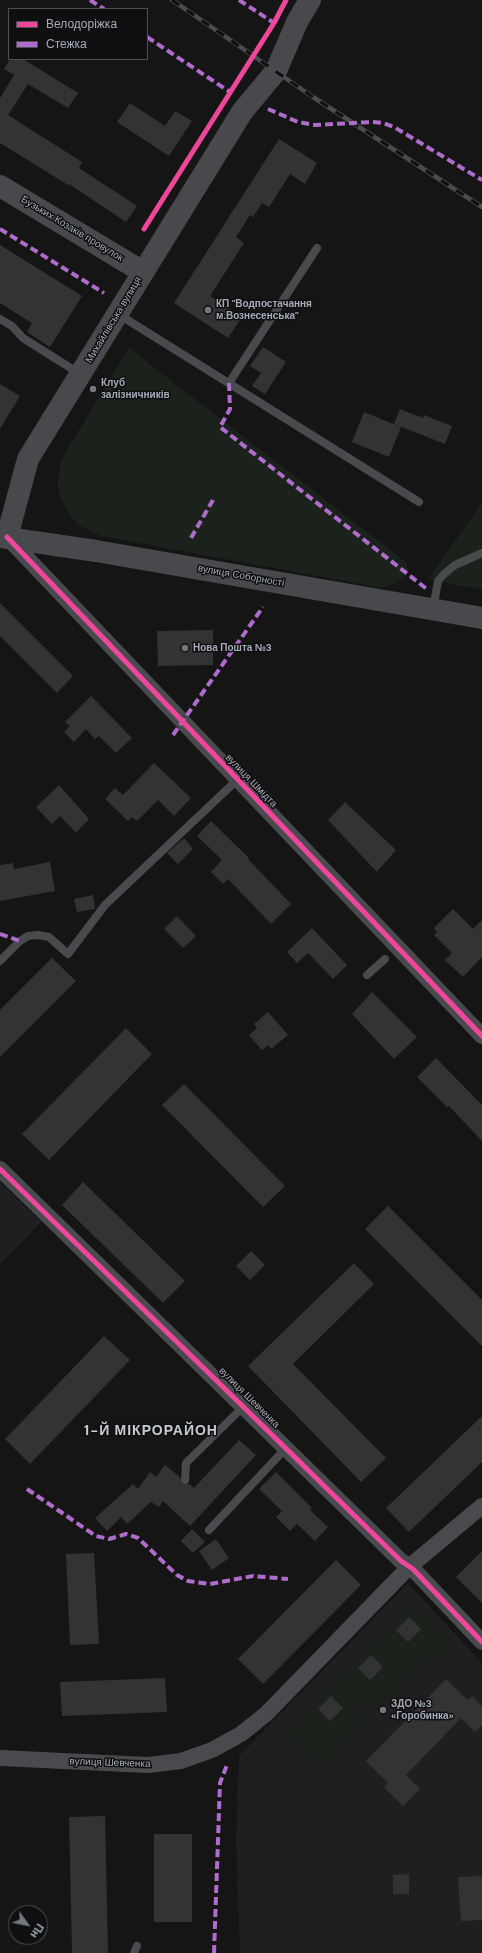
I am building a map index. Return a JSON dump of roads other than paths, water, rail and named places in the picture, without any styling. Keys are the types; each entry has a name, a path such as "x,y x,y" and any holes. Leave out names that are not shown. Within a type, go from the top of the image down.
{"main road":[{"name":"Михайлівська вулиця","path":"3,537 28,459 242,112 276,71 297,22 310,0"},
{"name":"Бузьких Козаків провулок","path":"0,186 143,272"},
{"name":"вулиця Соборності","path":"3,537 104,552 482,618"}],"street":[{"name":"вулиця Шмідта","path":"3,537 482,1036"},
{"name":"вулиця Шевченка","path":"0,1169 402,1561 432,1588 482,1642"},
{"name":"вулиця Шевченка","path":"0,1758 138,1766 181,1761 212,1750 241,1734 266,1714 409,1567 482,1506"}],"lane":[{"path":"230,383 317,248"},
{"path":"118,314 419,502"},
{"path":"0,319 12,326 23,338 81,374"},
{"path":"432,610 438,581 443,575 454,565 482,553"},
{"path":"0,961 20,941 28,936 38,935 49,937 68,954 105,905 237,780"},
{"path":"367,975 385,959"},
{"path":"185,1480 186,1463 244,1406"},
{"path":"209,1530 286,1448"}],"railway":[{"path":"172,0 313,97 482,207"}],"place":[{"name":"КП \"Водпостачання м.Вознесенська\"","path":"208,310"},
{"name":"Клуб залізничників","path":"93,389"},
{"name":"Нова Пошта №3","path":"185,648"},
{"name":"ЗДО №3 «Горобинка»","path":"383,1710"}],"district":[{"name":"1-Й МІКРОРАЙОН","path":"151,1431"}]}
